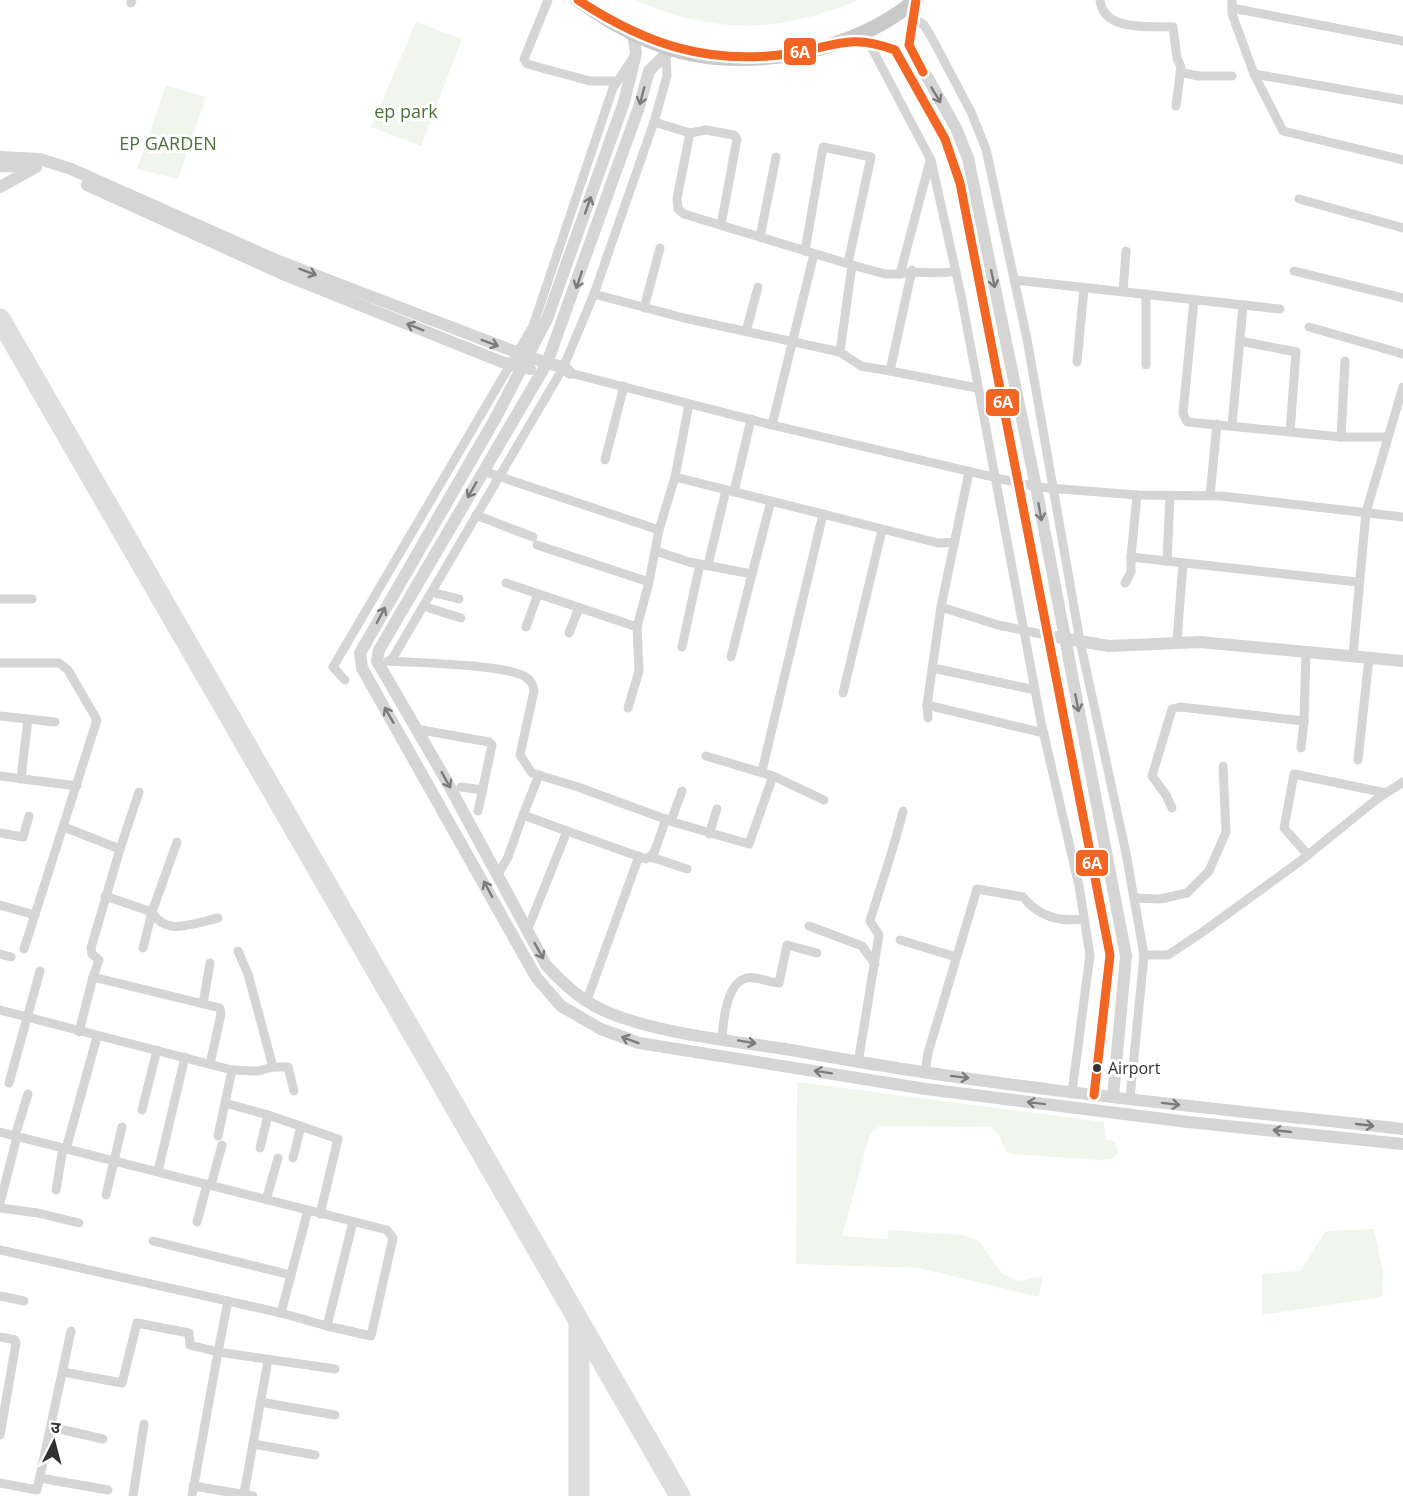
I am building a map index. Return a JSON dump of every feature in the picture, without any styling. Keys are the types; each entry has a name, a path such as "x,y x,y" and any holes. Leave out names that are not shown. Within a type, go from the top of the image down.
{"main road":[{"path":"578,0 609,22 669,50 709,57 750,58 813,51 867,33 914,6"}],"street":[{"path":"548,0 524,59 527,63 590,81 617,81"},
{"path":"1100,0 1106,16 1115,21 1173,27 1180,72 1176,106"},
{"path":"1403,41 1232,4 1239,40 1283,131 1403,160"},
{"path":"914,6 971,112 986,149 1015,280 1080,641 1144,956 1130,1098"},
{"path":"914,6 909,45 956,128 968,158 1036,488 1126,957 1104,1096"},
{"path":"633,34 636,53 624,102 547,319 526,363 360,653 362,668 536,977 561,1006 601,1029 639,1043 850,1077 1104,1112 1403,1144"},
{"path":"844,40 869,43 895,50 945,139 960,183 995,359 1016,483 1110,955 1104,1112"},
{"path":"869,43 931,160 956,271 1035,690 1084,919 1090,955 1072,1092"},
{"path":"391,661 498,476 564,372 594,294 654,122 667,76 669,50"},
{"path":"669,50 649,71 639,107 545,367 379,650 377,661 546,965 564,986 605,1011 646,1025 855,1062 926,1072 1104,1096 1403,1129"},
{"path":"345,680 333,667 533,326 617,81 636,53"},
{"path":"1180,72 1198,76 1232,76"},
{"path":"1254,74 1403,100"},
{"path":"654,122 690,133 706,130 734,135 737,139 721,225"},
{"path":"690,133 677,198 678,209 684,214 885,274 900,274 912,270 934,274 956,271"},
{"path":"772,425 793,342 810,252 823,147 871,157 850,264 840,352"},
{"path":"0,157 40,159 71,169 276,260 516,352 526,363"},
{"path":"760,237 776,158"},
{"path":"900,274 931,160"},
{"path":"0,166 52,169 285,275 509,365 526,363 545,367 772,425 1036,488 1137,495 1210,496 1403,517"},
{"path":"0,187 37,167"},
{"path":"1299,199 1403,228"},
{"path":"644,308 660,248"},
{"path":"1123,292 1126,251"},
{"path":"890,371 912,270"},
{"path":"1294,271 1403,298"},
{"path":"1015,280 1280,309"},
{"path":"746,332 758,287"},
{"path":"1077,362 1084,288"},
{"path":"594,294 644,308 840,352 861,366 977,388"},
{"path":"1146,294 1146,365"},
{"path":"1194,300 1183,413 1186,422 1341,437 1388,437"},
{"path":"1232,425 1243,306"},
{"path":"1309,327 1403,354"},
{"path":"1240,341 1296,352 1290,432"},
{"path":"1341,437 1345,361"},
{"path":"606,460 624,386"},
{"path":"1353,655 1366,512 1403,387"},
{"path":"628,708 639,670 637,627 659,530 675,477 689,404"},
{"path":"682,647 704,565 730,491 751,419"},
{"path":"1210,496 1217,424"},
{"path":"483,471 659,530"},
{"path":"928,718 927,705 941,607 969,472"},
{"path":"675,477 882,530 938,543 955,542"},
{"path":"1125,583 1131,572 1137,495"},
{"path":"1167,561 1170,496"},
{"path":"731,657 771,501"},
{"path":"762,771 823,514"},
{"path":"476,515 535,541 649,582"},
{"path":"843,693 882,530"},
{"path":"656,551 704,565 752,574"},
{"path":"1131,557 1358,582"},
{"path":"1178,641 1184,563"},
{"path":"506,583 637,627"},
{"path":"431,592 459,598"},
{"path":"526,627 538,594"},
{"path":"0,599 32,599"},
{"path":"423,606 460,618"},
{"path":"941,607 1024,630 1080,641 1136,646 1178,641 1353,655 1403,662"},
{"path":"568,633 579,609"},
{"path":"1301,747 1306,651"},
{"path":"1358,760 1370,658"},
{"path":"362,668 377,661 391,661 517,673 531,681 534,691 520,755 532,773 709,834 749,844 773,776"},
{"path":"0,663 59,663 68,670 96,720 24,949"},
{"path":"933,668 1035,690"},
{"path":"927,705 1044,733"},
{"path":"1172,808 1166,795 1152,776 1172,709 1180,707 1304,721"},
{"path":"0,716 55,722"},
{"path":"21,779 28,719"},
{"path":"416,729 489,742 492,750 478,811"},
{"path":"706,756 762,771 824,800"},
{"path":"1134,898 1160,899 1187,894 1209,871 1226,832 1227,803 1221,778 1223,766"},
{"path":"1308,855 1284,828 1294,774 1386,793"},
{"path":"497,876 508,857 539,775"},
{"path":"0,776 77,786"},
{"path":"1144,956 1168,955 1308,855 1403,782"},
{"path":"462,787 483,790"},
{"path":"651,857 682,791"},
{"path":"79,1032 99,960 92,954 91,948 105,896 139,792"},
{"path":"709,834 717,809"},
{"path":"850,1077 855,1062 879,935 870,921 882,881 891,862 903,811"},
{"path":"523,815 639,856 651,857 687,869"},
{"path":"0,833 23,837 29,816"},
{"path":"64,827 120,849"},
{"path":"527,931 567,831"},
{"path":"143,948 152,912 177,842"},
{"path":"587,1000 639,856"},
{"path":"926,1072 928,1053 977,889 1023,897 1033,909 1061,922 1084,919"},
{"path":"105,896 152,912 158,922 171,928 218,918"},
{"path":"0,905 35,915"},
{"path":"809,926 862,946 875,964"},
{"path":"900,940 956,957"},
{"path":"719,1055 725,1005 742,980 750,978 779,983 787,945 817,953"},
{"path":"238,951 248,974 273,1067"},
{"path":"0,954 11,957"},
{"path":"203,1004 210,963"},
{"path":"9,1083 40,970"},
{"path":"93,977 220,1008 221,1014 210,1064"},
{"path":"0,1010 97,1037 232,1070 258,1071 273,1067 288,1067 294,1091"},
{"path":"56,1190 64,1149 97,1037"},
{"path":"142,1110 157,1050"},
{"path":"158,1171 184,1057"},
{"path":"197,1222 220,1140 232,1070"},
{"path":"0,1203 28,1094"},
{"path":"225,1103 338,1138 320,1214"},
{"path":"260,1148 268,1116"},
{"path":"292,1158 301,1126"},
{"path":"106,1195 122,1127"},
{"path":"0,1132 387,1230 393,1238 371,1336 281,1313 0,1250"},
{"path":"266,1200 278,1158"},
{"path":"0,1208 38,1213 79,1223"},
{"path":"281,1313 308,1210"},
{"path":"327,1326 353,1222"},
{"path":"153,1241 291,1275"},
{"path":"0,1296 24,1301"},
{"path":"228,1301 192,1491 248,1495 253,1444 268,1360"},
{"path":"63,1372 122,1383 137,1323 189,1333 190,1345 218,1352 335,1369"},
{"path":"0,1483 37,1493 72,1331"},
{"path":"0,1336 15,1340 16,1343 0,1435"},
{"path":"260,1401 335,1415"},
{"path":"133,1496 144,1424"},
{"path":"51,1427 104,1438"},
{"path":"253,1444 315,1455"},
{"path":"40,1478 108,1490"}],"green space":[{"path":"635,0 859,0 802,19 747,26 692,19"},
{"name":"ep park","path":"416,22 462,39 421,146 371,127"},
{"name":"EP GARDEN","path":"166,85 206,97 178,179 137,169"},
{"path":"797,1082 1104,1122 1106,1140 1115,1141 1118,1152 1113,1159 1099,1160 1014,1154 1006,1152 999,1135 991,1127 880,1126 870,1134 842,1236 887,1239 889,1230 963,1235 979,1241 1002,1274 1019,1281 1043,1276 1039,1297 919,1268 796,1264"},
{"path":"1374,1229 1383,1271 1382,1297 1262,1315 1262,1274 1300,1271 1326,1231"}],"taxiway":[{"path":"0,319 680,1496"},
{"path":"579,1323 579,1496"}],"transit line":[{"name":"6A","path":"578,0 628,29 678,48 703,53 758,57 852,42 864,42 895,50 945,139 960,183 1110,955 1094,1095"},
{"name":"6A","path":"916,0 909,45 923,72"}],"place":[{"name":"Airport","path":"1097,1068"}]}
